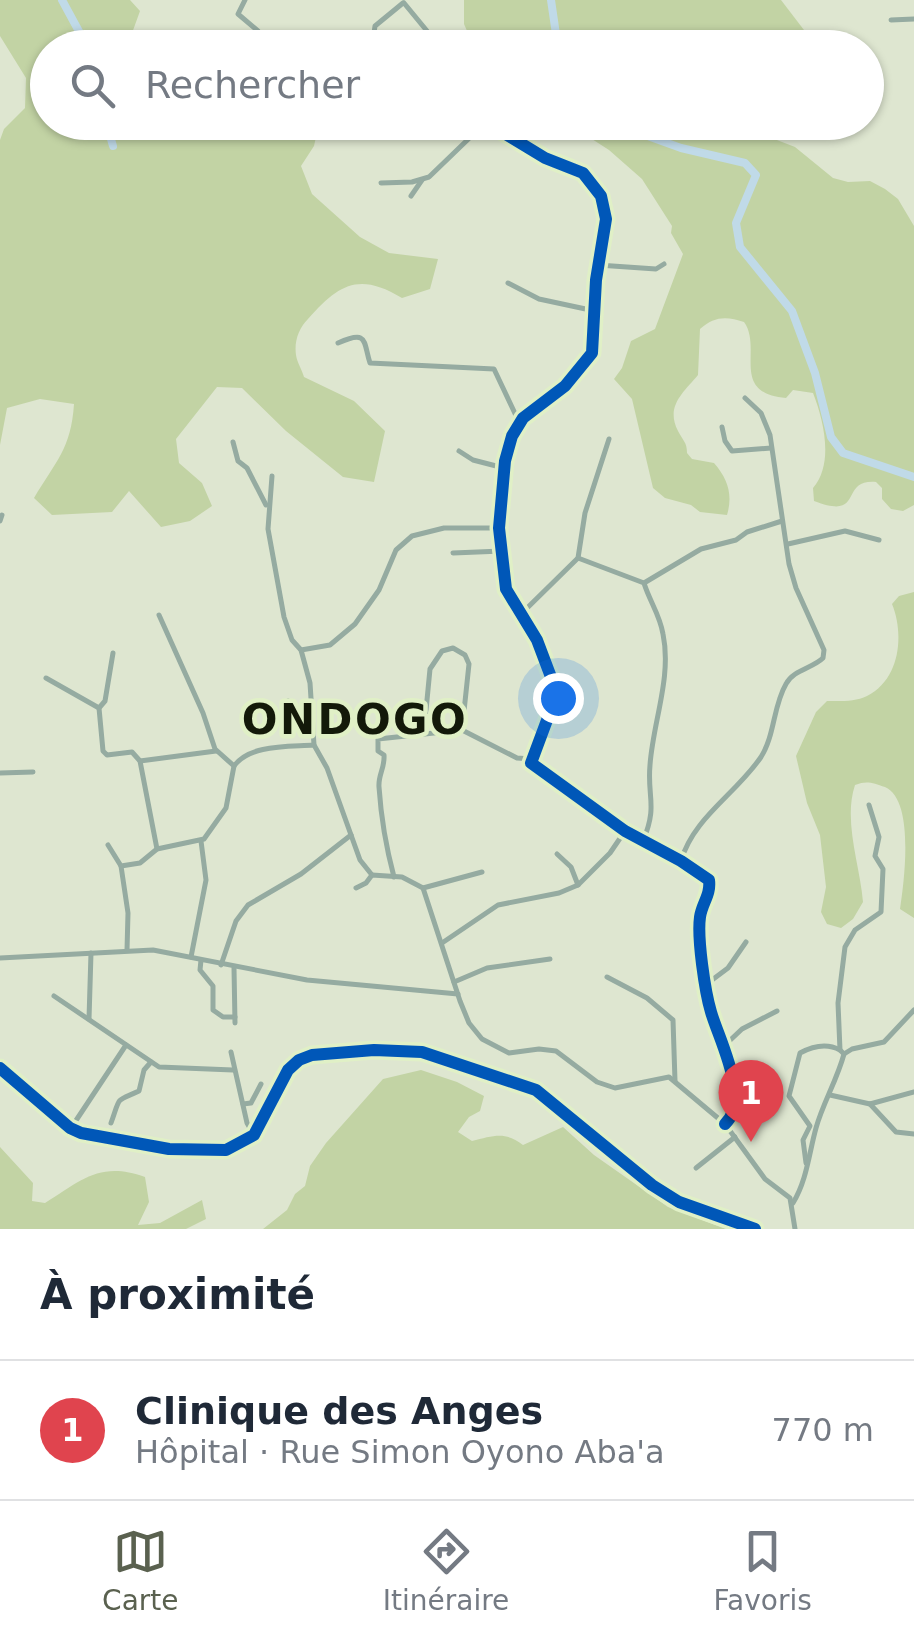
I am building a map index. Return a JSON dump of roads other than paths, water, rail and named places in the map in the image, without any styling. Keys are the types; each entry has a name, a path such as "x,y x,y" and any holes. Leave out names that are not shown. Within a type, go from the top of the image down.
{"street":[{"path":"246,0 238,14 257,30"},
{"path":"374,30 404,1 426,30"},
{"path":"891,20 914,20"},
{"path":"411,196 422,180 466,140"},
{"path":"516,140 578,170 598,191 606,219 598,265 595,340 590,356 565,386 519,422 504,468 499,528 506,589 540,646 554,685 550,712 531,760 625,832 681,861 710,884 700,920 712,1014 734,1090 731,1117 724,1124"},
{"path":"381,183 422,180"},
{"path":"598,265 656,268 664,264"},
{"path":"508,283 539,299 595,310"},
{"path":"338,344 352,337 362,338 367,343 370,363 376,360 494,369 519,422"},
{"path":"681,861 686,840 695,828 730,796 764,752 786,682 823,658 824,650 789,564 770,435 760,413 745,398"},
{"path":"722,427 732,451 771,448"},
{"path":"520,614 578,558 585,513 609,440"},
{"path":"233,442 238,461 248,468 268,508"},
{"path":"459,451 472,460 504,468"},
{"path":"272,476 268,508 284,618 292,640 301,650 310,684 314,745 327,768 360,860 372,875 412,880 423,888 458,994 478,1035 504,1052 552,1050 597,1082 615,1088 664,1077 675,1081 724,1124 765,1179 793,1203"},
{"path":"578,558 644,583 701,549 782,521"},
{"path":"301,650 330,646 355,624 378,590 396,550 412,536 444,528 499,528"},
{"path":"788,544 844,531 880,540"},
{"path":"453,553 502,550"},
{"path":"647,592 649,582 657,576"},
{"path":"642,841 654,805 649,768 661,702 664,637 644,583"},
{"path":"159,615 203,712 216,751 234,766"},
{"path":"424,732 430,669 448,648 458,650 469,664 462,730"},
{"path":"114,652 104,701 99,708 104,753 132,752 140,761 156,848"},
{"path":"46,678 99,708"},
{"path":"288,701 296,712 312,720"},
{"path":"394,877 382,820 379,786 385,761 378,738 462,730 513,756 531,760"},
{"path":"121,866 140,863 156,848 201,840 226,808 234,766 241,757 314,745"},
{"path":"140,761 216,751"},
{"path":"0,773 33,772"},
{"path":"794,1229 793,1203 842,1052 838,1003 845,947 855,930 881,912 883,869 875,856 879,837 869,805"},
{"path":"442,943 502,904 578,884 610,854 625,832"},
{"path":"221,965 236,921 248,905 301,874 351,835"},
{"path":"191,958 206,880 201,840"},
{"path":"108,845 121,866 128,913 128,950"},
{"path":"557,854 571,867 578,884"},
{"path":"423,888 482,872"},
{"path":"356,888 372,875"},
{"path":"707,986 728,968 746,942"},
{"path":"0,958 128,950 164,952 325,982 458,994"},
{"path":"89,1019 91,953"},
{"path":"454,982 487,968 550,959"},
{"path":"200,960 200,970 213,986 213,1010 235,1020 234,968"},
{"path":"607,977 647,998 673,1020 675,1081"},
{"path":"54,996 151,1062 170,1068 234,1070"},
{"path":"842,1052 884,1042 914,1010"},
{"path":"724,1046 742,1030 777,1011"},
{"path":"75,1122 126,1045"},
{"path":"807,1166 803,1140 810,1126 788,1096 790,1080 800,1053 832,1046 842,1052"},
{"path":"0,1068 81,1133 207,1152 233,1148 254,1135 288,1070 298,1060 312,1055 374,1050 422,1052 536,1090 652,1186 679,1202 755,1229"},
{"path":"232,1052 247,1124 254,1135"},
{"path":"111,1123 119,1100 139,1091 144,1070 151,1062"},
{"path":"243,1104 251,1103 261,1084"},
{"path":"830,1095 870,1104 914,1092"},
{"path":"870,1104 896,1132 914,1134"},
{"path":"696,1168 735,1136"}],"waterway":[{"path":"62,0 78,30"},
{"path":"551,0 555,30"},
{"path":"111,140 113,146"},
{"path":"659,140 745,163 756,175 736,223 740,247 792,311 815,373 831,437 843,453 914,477"}],"place":[{"name":"Clinique des Anges","path":"751,1142"}],"district":[{"name":"ONDOGO","path":"355,719"}]}
